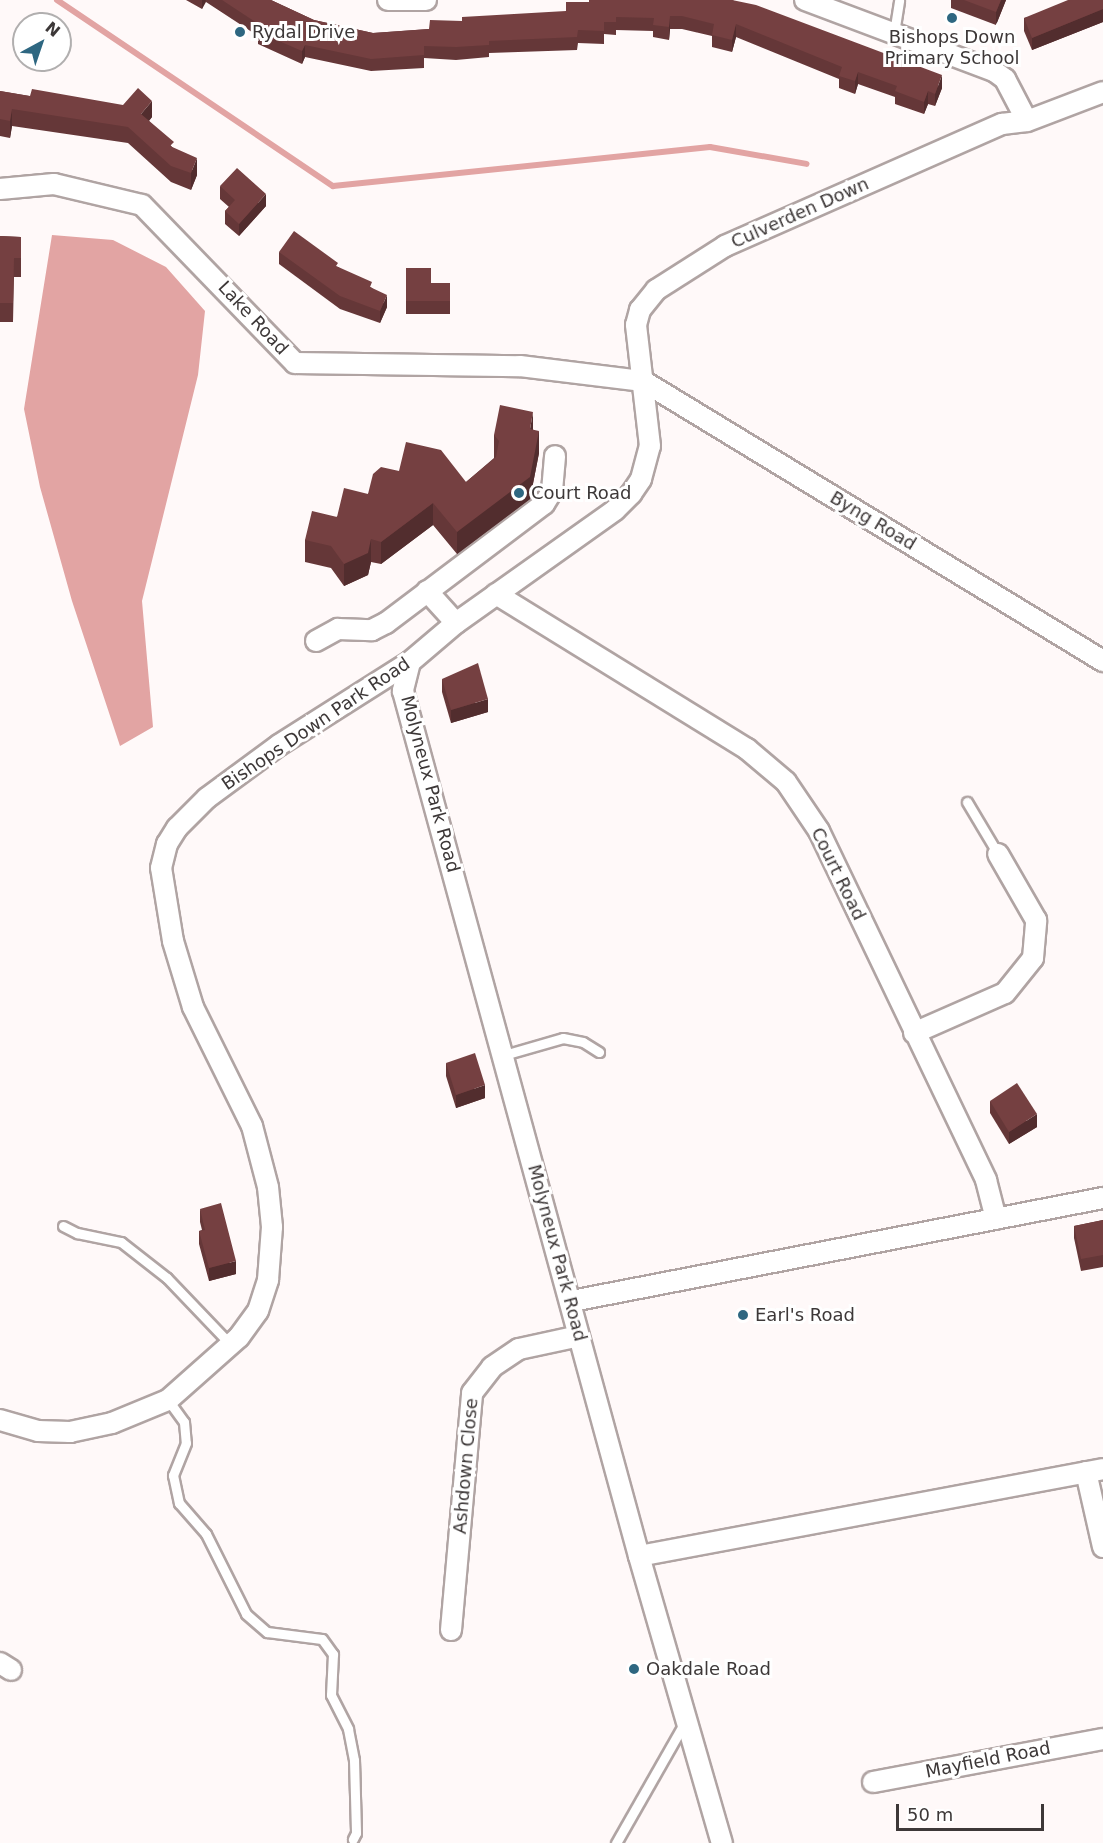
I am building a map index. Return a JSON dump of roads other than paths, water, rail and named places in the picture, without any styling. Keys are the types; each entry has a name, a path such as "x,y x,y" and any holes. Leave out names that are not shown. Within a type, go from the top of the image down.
{"street":[{"path":"388,0 426,0"},
{"path":"805,0 994,71 1005,79 1028,121"},
{"name":"Culverden Down","path":"650,446 643,381 635,341 640,310 656,290 688,266 725,246 1002,124 1028,121 1103,92"},
{"name":"Lake Road","path":"0,189 54,184 142,206 295,363 520,366 643,381"},
{"name":"Byng Road","path":"643,381 1103,661"},
{"name":"Bishops Down Park Road","path":"0,1420 38,1431 70,1432 112,1423 168,1400 231,1345 258,1311 268,1280 272,1227 268,1187 252,1126 193,1006 179,963 164,892 161,868 165,852 177,828 207,798 279,745 410,662 456,623 615,510 641,479 650,446"},
{"path":"316,641 338,629 372,630 544,504 552,490 555,456"},
{"path":"426,591 456,623"},
{"name":"Court Road","path":"496,594 747,749 786,782 819,831 986,1180 996,1219"},
{"name":"Molyneux Park Road","path":"410,662 403,691 572,1301 579,1336 639,1556 722,1843"},
{"path":"914,1033 1005,993 1033,958 1036,920 998,854"},
{"path":"572,1301 1103,1198"},
{"name":"Ashdown Close","path":"451,1630 472,1393 486,1373 519,1348 579,1336"},
{"path":"639,1556 1094,1471 1103,1547"},
{"name":"Mayfield Road","path":"873,1782 1103,1739"}],"lane":[{"path":"894,33 898,0"},
{"path":"967,802 998,854"},
{"path":"504,1055 563,1038 583,1042 599,1052"},
{"path":"63,1226 77,1233 121,1242 167,1278 231,1345"},
{"path":"168,1400 184,1422 186,1443 173,1474 179,1503 206,1534 246,1614 267,1632 322,1639 333,1654 331,1695 348,1729 354,1760 356,1833 353,1839"},
{"path":"616,1843 687,1717"}],"waterway":[{"path":"57,0 333,186 710,147 807,164"}],"place":[{"name":"Bishops Down Primary School","path":"952,18"},
{"name":"Rydal Drive","path":"240,32"},
{"name":"Court Road","path":"519,493"},
{"name":"Earl's Road","path":"743,1315"},
{"name":"Oakdale Road","path":"634,1669"}]}
